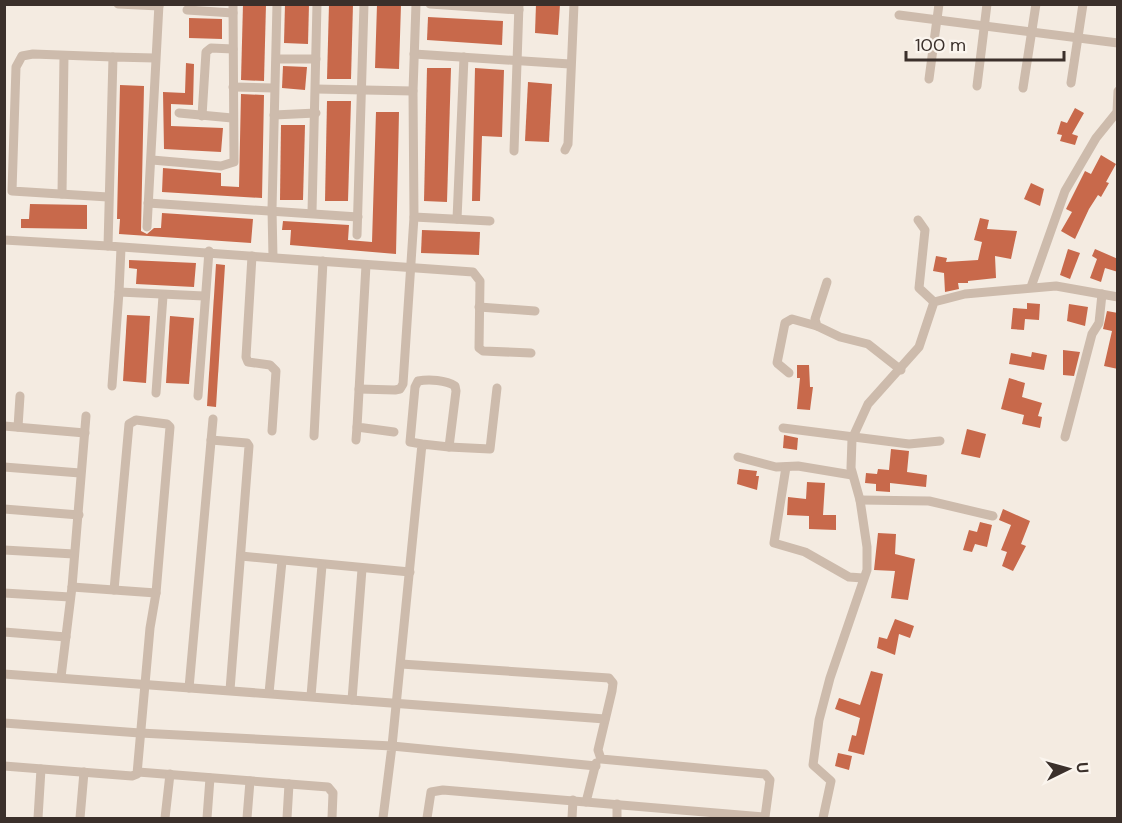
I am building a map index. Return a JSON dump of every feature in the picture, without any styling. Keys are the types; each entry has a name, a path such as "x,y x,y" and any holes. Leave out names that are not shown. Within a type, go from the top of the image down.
{"street":[{"path":"118,4 159,5 147,227"},
{"path":"273,257 277,4"},
{"path":"312,212 317,4"},
{"path":"357,235 364,4"},
{"path":"359,389 395,390 400,389 403,384 414,217 413,91 416,4"},
{"path":"430,4 519,7 514,151"},
{"path":"565,150 568,144 574,4"},
{"path":"928,79 939,4"},
{"path":"977,86 987,4"},
{"path":"1023,88 1036,4"},
{"path":"1071,83 1080,38 1083,4"},
{"path":"152,160 231,165 235,157 232,118 233,9 187,10"},
{"path":"899,15 1118,43"},
{"path":"202,116 206,52 211,48 232,49"},
{"path":"414,54 570,64"},
{"path":"108,197 8,191 16,67 22,56 155,58"},
{"path":"62,194 64,56"},
{"path":"108,246 113,57"},
{"path":"457,219 464,57"},
{"path":"277,59 316,59"},
{"path":"233,87 274,88"},
{"path":"316,89 413,91"},
{"path":"1031,287 1065,191 1096,138 1117,112 1118,91"},
{"path":"178,113 232,118"},
{"path":"274,115 316,113"},
{"path":"148,203 272,209 358,217"},
{"path":"414,217 490,221"},
{"path":"918,220 925,230 919,288 934,302"},
{"path":"4,240 209,251 473,272 480,281 479,348 483,351 531,353"},
{"path":"112,386 121,248"},
{"path":"198,396 209,251"},
{"path":"252,256 246,357 248,363 270,365 276,370 272,431"},
{"path":"314,436 324,261"},
{"path":"356,440 366,264"},
{"path":"817,326 815,319 827,282"},
{"path":"934,302 965,294 1056,286 1118,297"},
{"path":"119,292 163,296 204,296"},
{"path":"1065,437 1092,334 1099,323 1102,294"},
{"path":"156,393 163,296"},
{"path":"823,819 831,781 813,765 819,720 867,570 867,547 860,500 852,475 852,439 868,404 901,370 919,347 934,302"},
{"path":"478,307 535,311"},
{"path":"789,373 777,363 785,322 792,319 817,326 840,338 868,344 901,370"},
{"path":"449,447 455,386 451,383 418,381 415,387 410,442 449,447 490,449 496,388"},
{"path":"18,427 20,396"},
{"path":"61,677 79,515 80,473 86,416"},
{"path":"189,688 213,419"},
{"path":"114,590 129,424 136,420 167,424 170,427 138,772"},
{"path":"4,426 84,434"},
{"path":"357,428 394,432"},
{"path":"783,428 852,439 909,444 940,441"},
{"path":"212,440 247,443 249,446 230,690"},
{"path":"382,819 401,664 423,444"},
{"path":"738,457 776,467 798,466 852,475"},
{"path":"4,467 80,473"},
{"path":"786,467 774,543 805,552 849,577 863,578"},
{"path":"860,500 929,501 993,516"},
{"path":"4,509 79,515"},
{"path":"4,550 74,554"},
{"path":"241,556 410,572"},
{"path":"269,693 282,561"},
{"path":"311,696 322,565"},
{"path":"352,700 362,569"},
{"path":"72,587 156,593"},
{"path":"4,593 70,597"},
{"path":"4,632 66,637"},
{"path":"401,664 609,678 612,691 586,802"},
{"path":"4,674 605,719"},
{"path":"4,723 140,733 392,746 596,766"},
{"path":"427,819 429,796 434,791 573,800 765,817 770,780 765,774 615,762 604,760 598,755"},
{"path":"4,766 132,776 138,772 170,774 331,789 332,819"},
{"path":"38,819 41,769"},
{"path":"80,819 84,772"},
{"path":"165,819 170,774"},
{"path":"207,819 210,778"},
{"path":"247,819 250,781"},
{"path":"287,819 289,784"},
{"path":"572,819 573,800"},
{"path":"617,819 618,804"}],"building":[{"path":"243,4 266,4 264,81 241,80"},
{"path":"285,4 309,4 308,44 284,43"},
{"path":"329,4 353,4 351,79 327,79"},
{"path":"377,4 401,4 399,69 375,68"},
{"path":"536,4 560,4 558,35 535,33"},
{"path":"428,17 503,21 502,45 427,40"},
{"path":"189,18 222,19 222,39 189,38"},
{"path":"186,63 194,64 193,105 171,104 171,126 223,128 221,152 164,149 163,92 185,93"},
{"path":"283,66 307,67 305,90 282,88"},
{"path":"427,68 451,68 447,202 424,201"},
{"path":"475,68 504,70 502,137 482,136 480,201 472,201"},
{"path":"528,82 552,84 549,142 525,141"},
{"path":"120,85 144,86 141,231 147,234 154,228 161,228 162,213 253,219 251,243 119,234 120,219 117,219"},
{"path":"241,94 264,95 262,198 162,192 163,168 221,173 221,186 239,187"},
{"path":"327,101 351,101 348,201 325,201"},
{"path":"1075,108 1084,113 1072,134 1078,136 1075,145 1060,141 1062,135 1057,134 1061,121 1067,123"},
{"path":"376,112 399,112 396,254 290,245 291,230 282,230 283,221 349,225 348,240 372,242"},
{"path":"281,125 305,125 303,200 280,200"},
{"path":"1101,155 1116,164 1106,182 1109,183 1101,197 1098,195 1089,209 1075,239 1061,231 1072,212 1066,209 1085,171 1091,174"},
{"path":"1031,183 1044,189 1040,206 1024,199"},
{"path":"30,204 87,205 87,229 21,228 21,219 29,219"},
{"path":"980,218 989,220 987,229 1017,231 1011,259 995,256 996,278 958,283 959,289 945,292 944,273 933,271 936,256 947,258 946,262 978,260 982,242 974,240"},
{"path":"422,230 480,232 479,255 421,253"},
{"path":"1068,249 1080,253 1070,279 1060,275"},
{"path":"1095,249 1118,259 1118,272 1105,268 1101,282 1090,278 1097,259 1092,256"},
{"path":"129,260 196,263 194,287 136,284 137,269 129,268"},
{"path":"216,264 225,265 216,407 207,406"},
{"path":"1027,303 1040,304 1039,320 1025,319 1024,330 1011,329 1013,308 1027,309"},
{"path":"1069,304 1088,307 1085,326 1067,321"},
{"path":"1107,311 1118,313 1118,369 1104,366 1112,331 1103,329"},
{"path":"127,315 150,316 146,383 123,381"},
{"path":"170,316 194,318 189,384 166,383"},
{"path":"1063,350 1080,352 1074,376 1063,375"},
{"path":"1032,352 1047,355 1044,370 1009,364 1011,353 1031,357"},
{"path":"797,365 809,365 810,387 813,387 810,410 797,409 800,378 797,378"},
{"path":"1009,378 1025,383 1022,397 1042,403 1038,416 1042,417 1040,428 1022,424 1024,415 1001,409"},
{"path":"967,429 986,434 980,458 961,454"},
{"path":"784,435 798,438 797,450 783,448"},
{"path":"891,449 909,451 907,472 927,475 926,487 890,483 890,492 876,491 876,484 865,483 866,473 877,474 878,469 889,470"},
{"path":"739,469 757,471 756,476 759,476 757,490 737,484"},
{"path":"807,482 825,483 823,515 836,515 836,530 809,529 809,516 787,515 788,497 806,499"},
{"path":"1003,509 1030,521 1021,544 1026,546 1013,571 1002,566 1007,552 1001,550 1011,525 999,520"},
{"path":"980,522 992,525 987,547 975,544 972,552 963,550 969,530 977,532"},
{"path":"878,533 896,534 895,554 915,559 908,600 891,598 895,571 874,570"},
{"path":"895,619 914,626 910,638 899,634 895,655 877,648 879,637 887,639"},
{"path":"871,671 883,674 864,755 848,751 852,735 856,736 860,718 835,709 839,698 860,705"},
{"path":"838,753 852,756 849,770 835,766"}]}
